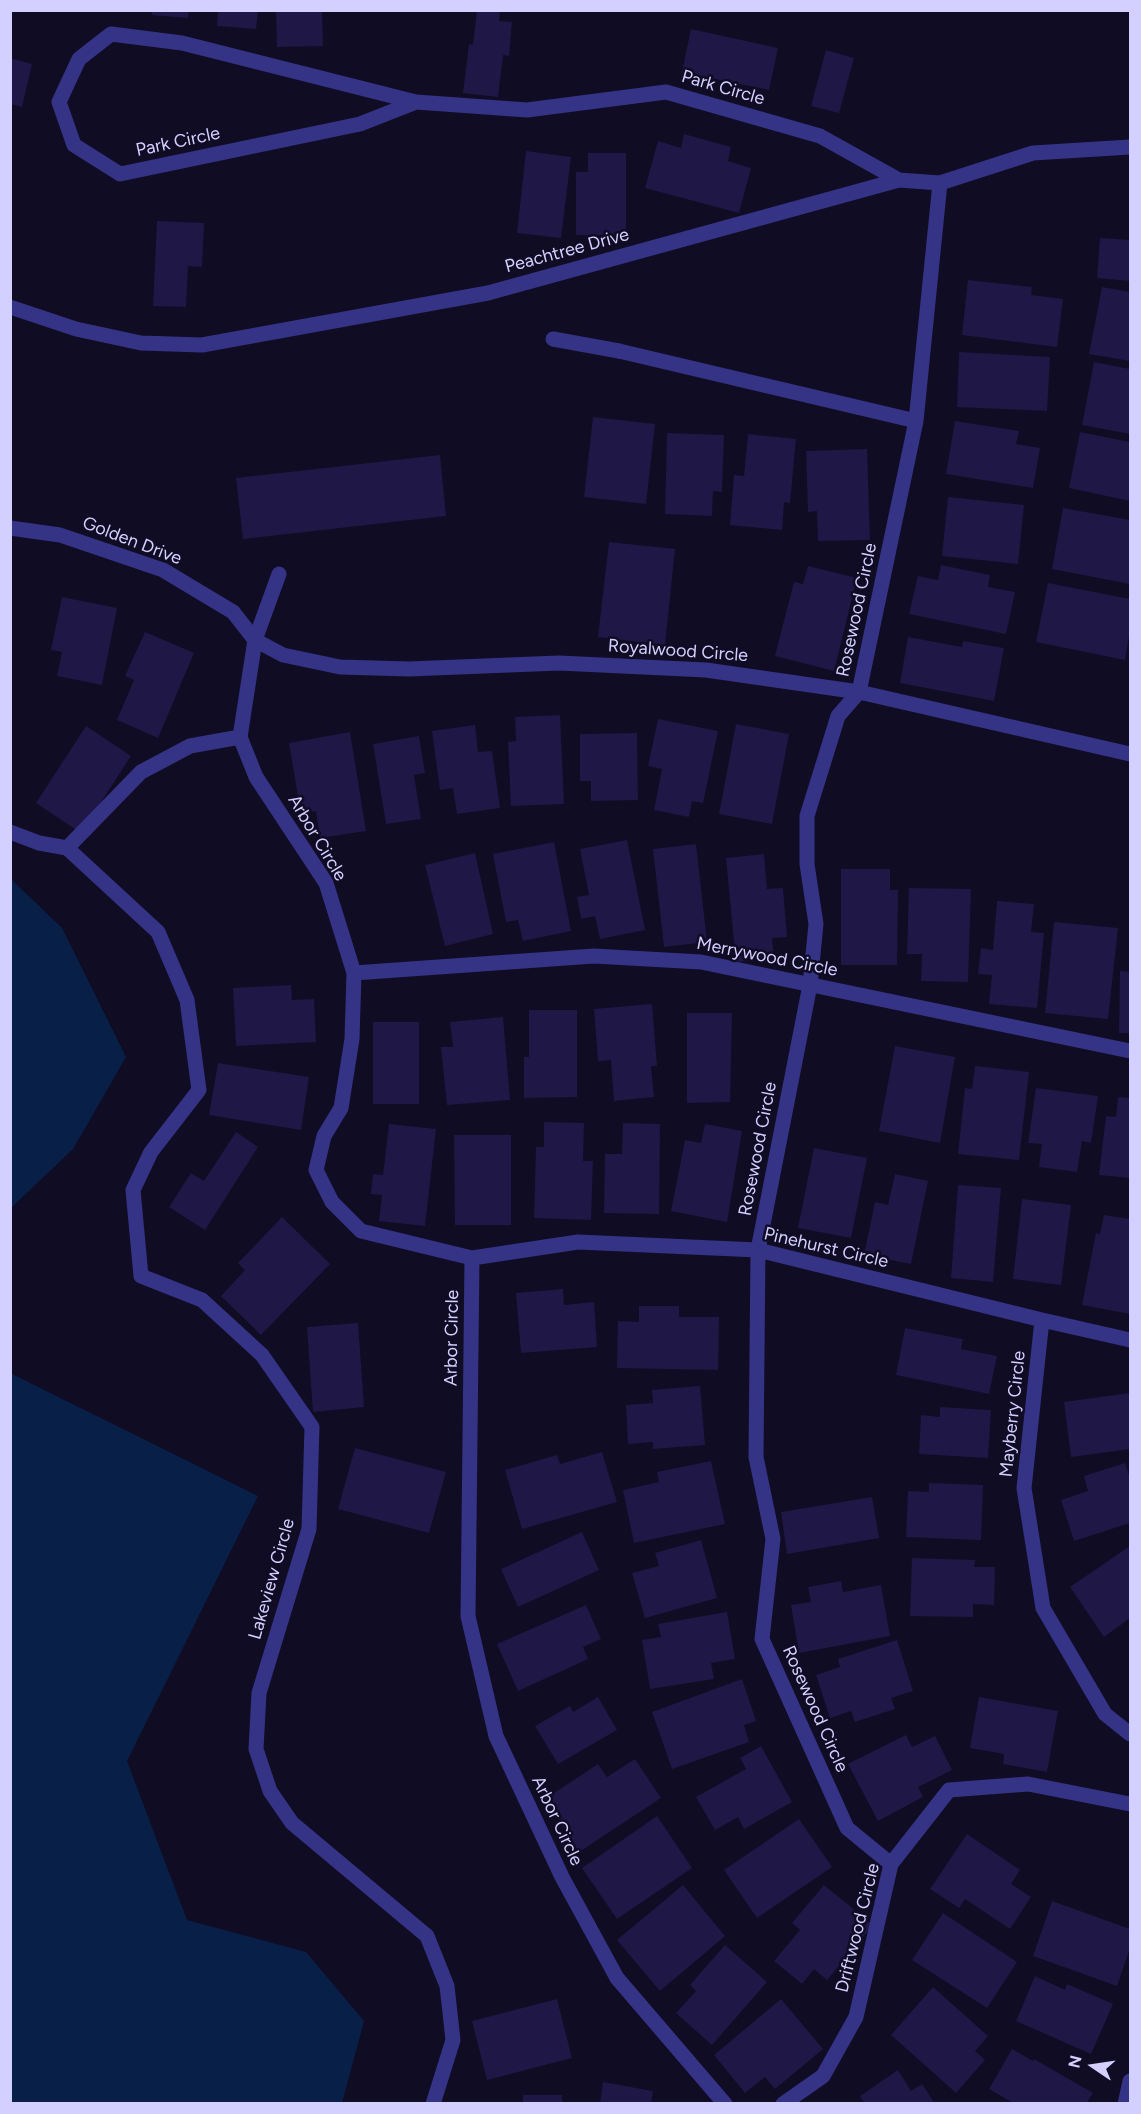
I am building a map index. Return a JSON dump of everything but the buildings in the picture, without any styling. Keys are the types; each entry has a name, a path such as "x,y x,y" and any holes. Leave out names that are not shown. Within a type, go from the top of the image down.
{"street":[{"name":"Park Circle","path":"416,102 360,124 120,174 74,145 59,102 79,59 111,34 182,43 416,102 527,110 666,92 820,136 899,180"},
{"name":"Peachtree Drive","path":"10,307 76,329 141,343 202,345 488,293 899,180 940,183 1033,153 1131,147"},
{"name":"Rosewood Circle","path":"891,1864 847,1828 762,1639 773,1539 756,1457 758,1250 810,985 816,924 807,864 807,816 838,716 859,692 916,421 940,183"},
{"path":"553,339 619,351 916,421"},
{"name":"Golden Drive","path":"10,528 60,535 163,570 233,612 255,640"},
{"path":"10,832 39,843 66,848 141,772 190,746 240,737 255,640 279,574"},
{"name":"Royalwood Circle","path":"255,640 283,655 340,667 410,669 559,663 706,670 859,692 1131,754"},
{"name":"Arbor Circle","path":"240,737 256,777 326,883 354,973 352,1039 341,1108 324,1136 316,1170 332,1202 361,1231 472,1258 468,1616 496,1736 562,1877 617,1978 725,2103"},
{"name":"Lakeview Circle","path":"66,848 158,932 187,1000 199,1090 151,1152 133,1190 141,1276 202,1300 262,1355 312,1427 309,1529 259,1693 256,1749 270,1791 292,1823 427,1936 447,1986 453,2040 434,2103"},
{"name":"Merrywood Circle","path":"354,973 594,956 700,962 1131,1051"},
{"name":"Pinehurst Circle","path":"472,1258 578,1242 758,1250 1131,1340"},
{"name":"Mayberry Circle","path":"1042,1320 1024,1488 1043,1608 1105,1714 1131,1734"},
{"name":"Driftwood Circle","path":"783,2103 823,2076 856,2017 891,1864 949,1790 1028,1784 1131,1804"},
{"path":"1125,2103 1131,2080"}],"water":[{"path":"11,879 62,928 126,1057 73,1149 11,1208"},
{"path":"10,1373 258,1496 127,1761 187,1920 306,1952 364,2021 342,2103 11,2103"}]}
